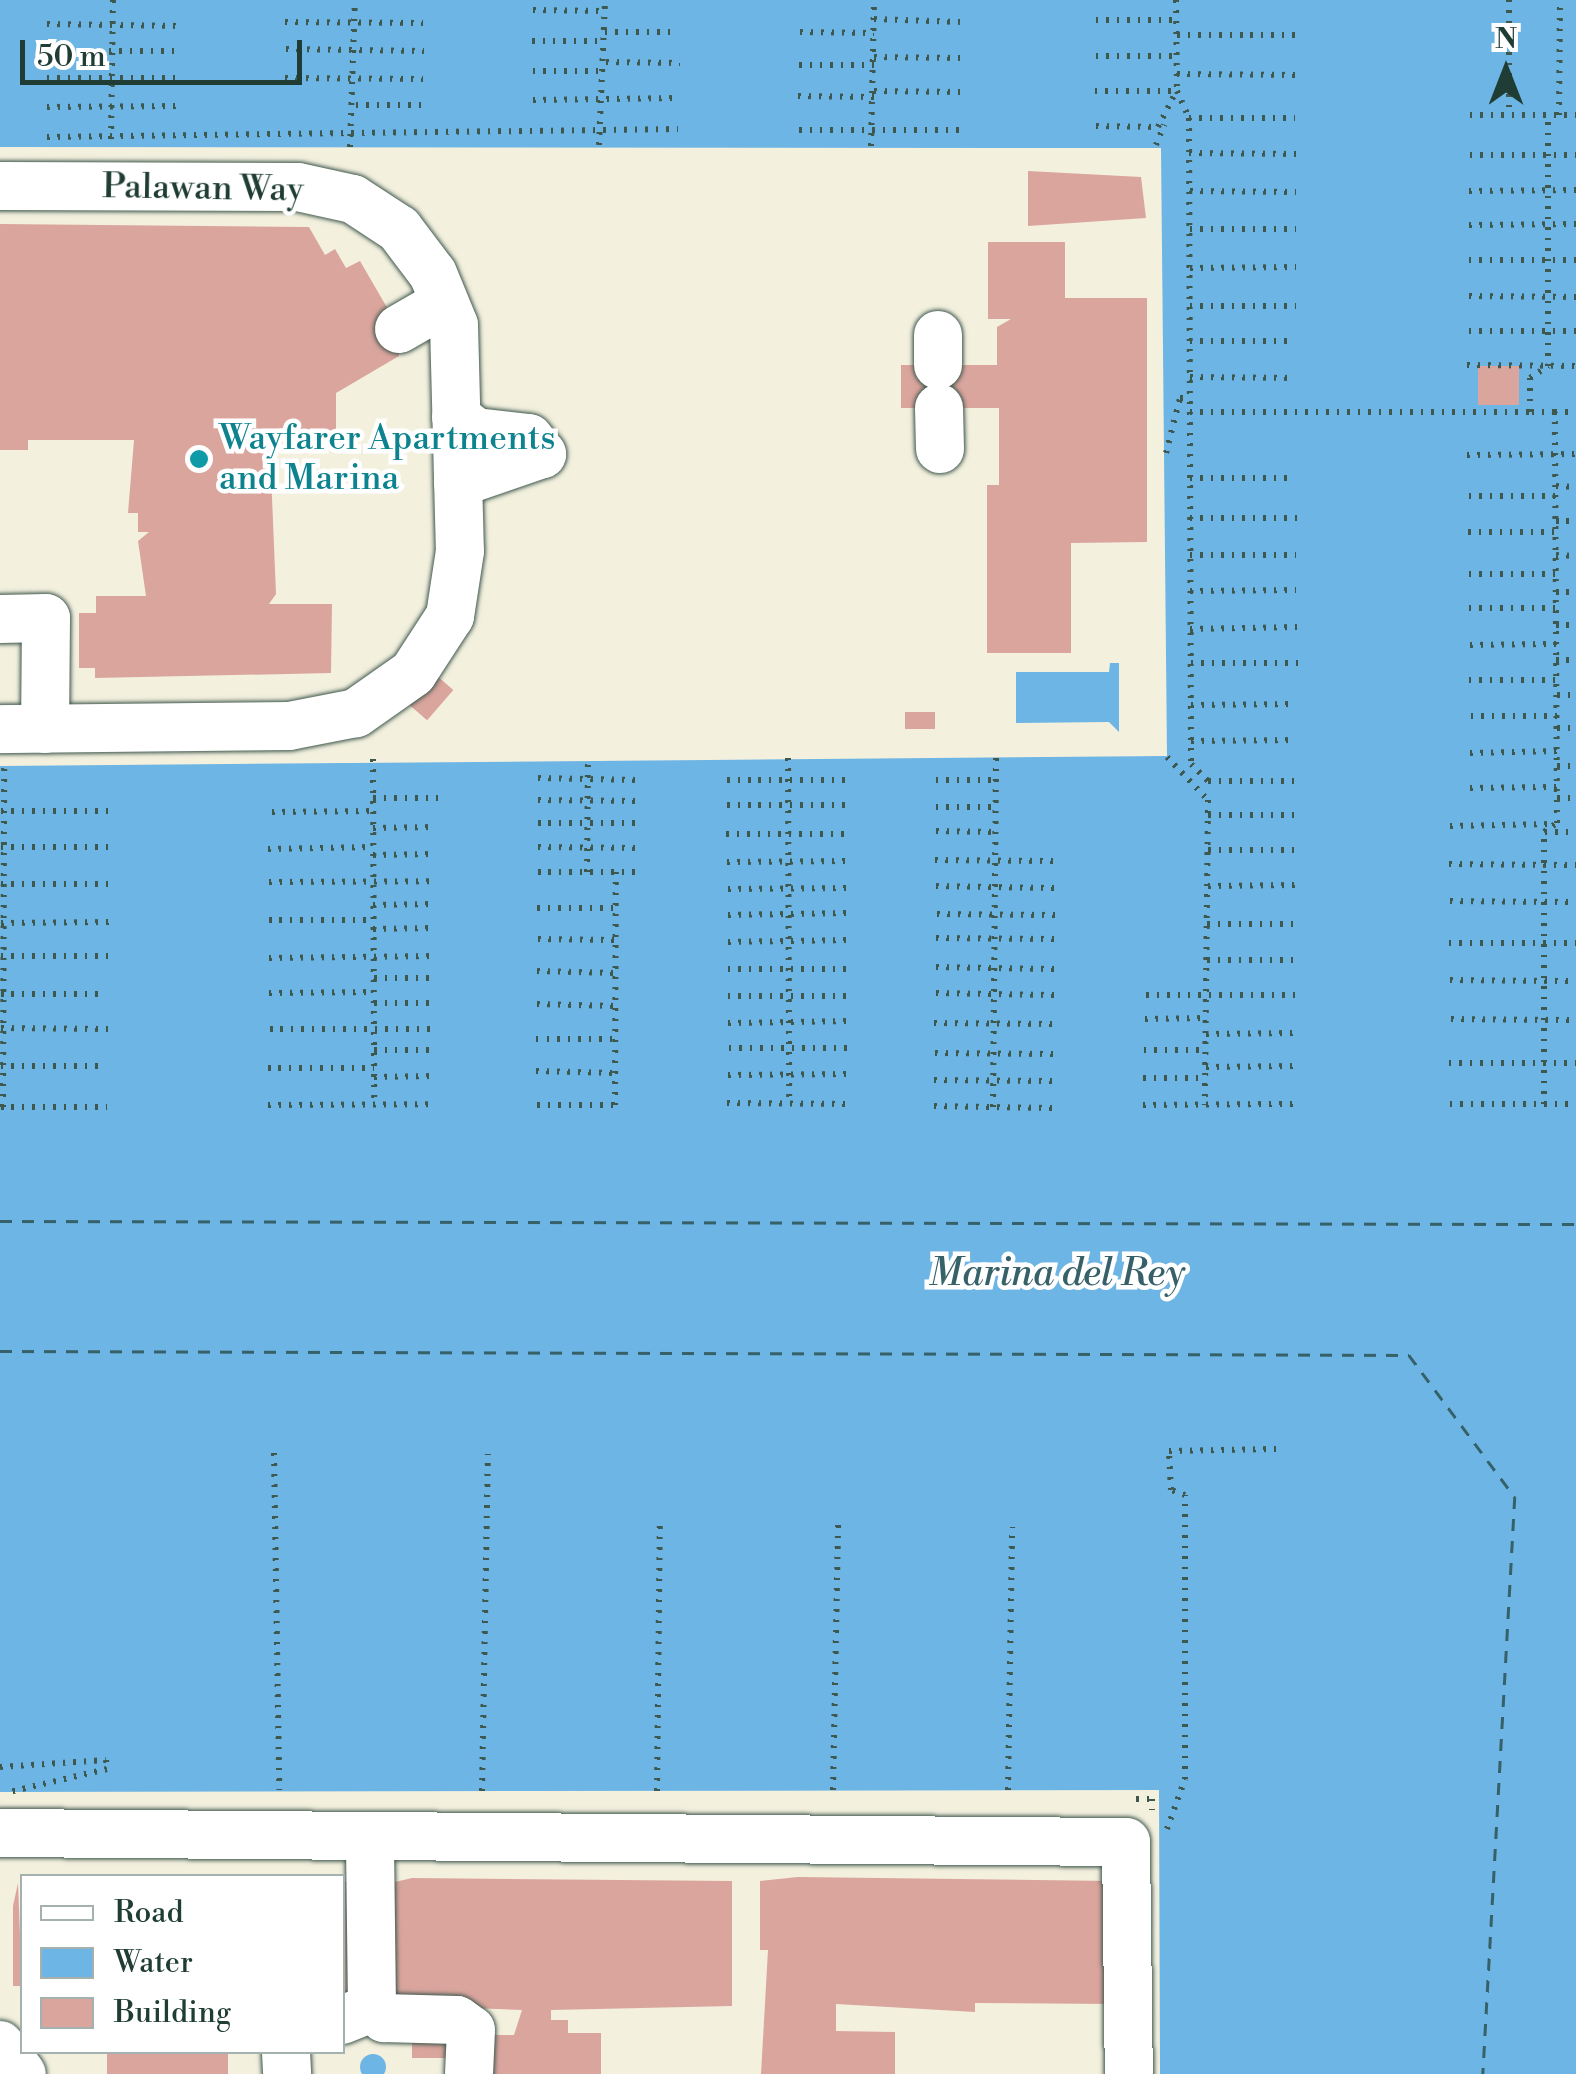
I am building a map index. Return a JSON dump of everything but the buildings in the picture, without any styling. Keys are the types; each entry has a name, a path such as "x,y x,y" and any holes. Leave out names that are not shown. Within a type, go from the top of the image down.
{"street":[{"name":"Palawan Way","path":"0,186 298,187 353,200 400,229 454,325 458,483 450,616 413,673 356,713 289,726 16,741"},
{"path":"399,330 444,303"},
{"path":"456,417 476,432 529,438 542,454 458,483"},
{"path":"0,619 46,618 16,741"},
{"path":"4,1812 370,1836 1126,1842 1129,2074"},
{"path":"370,1836 357,2012 384,2018 457,2020 471,2030 470,2074"},
{"path":"0,2044 22,2074"}],"path":[{"path":"111,147 113,0"},
{"path":"350,147 356,134 355,0"},
{"path":"599,145 606,66 604,0"},
{"path":"871,146 874,0"},
{"path":"1156,146 1177,91 1176,0"},
{"path":"1509,0 1509,115"},
{"path":"1559,115 1560,0"},
{"path":"534,10 604,11"},
{"path":"874,19 960,22"},
{"path":"1096,20 1177,20"},
{"path":"286,22 423,23"},
{"path":"47,24 182,26"},
{"path":"605,32 678,32"},
{"path":"800,32 874,33"},
{"path":"1177,35 1296,35"},
{"path":"532,40 605,41"},
{"path":"286,50 424,51"},
{"path":"46,51 182,51"},
{"path":"1096,56 1177,56"},
{"path":"799,65 960,58"},
{"path":"533,71 680,63"},
{"path":"1177,74 1297,75"},
{"path":"47,78 181,78"},
{"path":"285,78 423,79"},
{"path":"1094,91 1177,91"},
{"path":"1177,91 1189,118 1191,764 1208,781 1296,781"},
{"path":"1096,126 1158,127 1177,91"},
{"path":"798,96 960,92"},
{"path":"533,100 680,98"},
{"path":"356,105 422,105"},
{"path":"48,106 181,106"},
{"path":"1470,115 1576,115"},
{"path":"1548,115 1548,366"},
{"path":"1189,118 1295,118"},
{"path":"47,137 678,129"},
{"path":"799,130 961,130"},
{"path":"1189,153 1296,154"},
{"path":"1470,155 1576,155"},
{"path":"1468,191 1576,190"},
{"path":"1190,191 1296,192"},
{"path":"1469,225 1576,224"},
{"path":"1190,229 1296,229"},
{"path":"1468,260 1576,260"},
{"path":"1190,268 1296,267"},
{"path":"1468,296 1576,296"},
{"path":"1190,306 1296,306"},
{"path":"1468,331 1576,331"},
{"path":"1190,341 1296,341"},
{"path":"1467,365 1576,366"},
{"path":"1530,412 1530,378 1548,366"},
{"path":"1190,377 1296,378"},
{"path":"1166,453 1180,398 1190,398"},
{"path":"1190,412 1576,412"},
{"path":"1555,412 1558,824"},
{"path":"1467,455 1576,454"},
{"path":"1190,478 1293,478"},
{"path":"1556,486 1576,487"},
{"path":"1468,496 1556,496"},
{"path":"1190,518 1297,518"},
{"path":"1556,521 1576,521"},
{"path":"1468,532 1556,532"},
{"path":"1190,555 1296,555"},
{"path":"1556,556 1576,556"},
{"path":"1468,574 1556,574"},
{"path":"1190,590 1296,590"},
{"path":"1556,592 1576,592"},
{"path":"1468,608 1556,608"},
{"path":"1556,625 1576,625"},
{"path":"1190,629 1297,627"},
{"path":"1470,644 1556,644"},
{"path":"1556,660 1576,660"},
{"path":"1191,664 1298,664"},
{"path":"1469,680 1556,680"},
{"path":"1557,695 1576,694"},
{"path":"1191,706 1296,704"},
{"path":"1471,716 1557,716"},
{"path":"1557,728 1576,728"},
{"path":"1191,741 1296,740"},
{"path":"16,741 1,1107 106,1107"},
{"path":"1470,752 1557,751"},
{"path":"1167,757 1208,800"},
{"path":"788,758 788,1104"},
{"path":"992,1107 996,758"},
{"path":"587,872 588,759"},
{"path":"373,760 374,1104"},
{"path":"1557,766 1576,766"},
{"path":"538,778 638,780"},
{"path":"727,780 846,780"},
{"path":"936,780 995,780"},
{"path":"1206,1105 1208,781"},
{"path":"1470,788 1558,787"},
{"path":"373,798 438,798"},
{"path":"1558,798 1576,798"},
{"path":"538,800 639,801"},
{"path":"728,805 847,805"},
{"path":"936,806 995,806"},
{"path":"0,811 108,811"},
{"path":"272,812 373,811"},
{"path":"1208,815 1298,815"},
{"path":"538,824 639,824"},
{"path":"1450,826 1558,824"},
{"path":"1544,832 1558,824"},
{"path":"373,828 434,827"},
{"path":"936,831 995,832"},
{"path":"1544,832 1576,832"},
{"path":"1544,832 1544,1104"},
{"path":"726,834 848,834"},
{"path":"0,847 108,847"},
{"path":"538,847 639,848"},
{"path":"268,848 433,854"},
{"path":"1208,850 1296,850"},
{"path":"934,860 1054,861"},
{"path":"727,862 847,861"},
{"path":"1449,864 1576,865"},
{"path":"538,872 638,872"},
{"path":"537,1105 615,1105 616,872"},
{"path":"269,882 434,881"},
{"path":"0,884 108,884"},
{"path":"1208,886 1296,885"},
{"path":"936,886 1055,888"},
{"path":"728,889 848,888"},
{"path":"1450,901 1576,902"},
{"path":"373,905 434,904"},
{"path":"536,908 616,908"},
{"path":"728,914 847,913"},
{"path":"937,914 1055,915"},
{"path":"269,920 373,920"},
{"path":"0,923 109,922"},
{"path":"1207,924 1297,924"},
{"path":"373,929 434,928"},
{"path":"936,938 1056,939"},
{"path":"538,939 616,940"},
{"path":"728,942 848,940"},
{"path":"1449,943 1576,943"},
{"path":"0,956 109,956"},
{"path":"269,958 434,956"},
{"path":"1207,960 1297,960"},
{"path":"936,967 1055,968"},
{"path":"728,969 848,968"},
{"path":"537,971 616,973"},
{"path":"374,978 434,978"},
{"path":"1450,980 1576,981"},
{"path":"269,993 374,992"},
{"path":"936,993 1055,995"},
{"path":"0,994 105,994"},
{"path":"1146,995 1296,995"},
{"path":"728,996 847,996"},
{"path":"374,1003 434,1003"},
{"path":"537,1004 616,1006"},
{"path":"1145,1019 1206,1018"},
{"path":"1451,1019 1576,1020"},
{"path":"728,1022 849,1021"},
{"path":"934,1022 1053,1024"},
{"path":"0,1028 108,1029"},
{"path":"270,1029 434,1029"},
{"path":"1206,1034 1296,1033"},
{"path":"536,1039 616,1040"},
{"path":"729,1048 849,1048"},
{"path":"374,1050 434,1050"},
{"path":"1144,1050 1206,1050"},
{"path":"934,1053 1053,1054"},
{"path":"1449,1063 1576,1063"},
{"path":"0,1066 106,1066"},
{"path":"1206,1067 1296,1066"},
{"path":"268,1068 374,1068"},
{"path":"536,1072 615,1073"},
{"path":"728,1074 848,1074"},
{"path":"374,1077 433,1076"},
{"path":"1143,1078 1206,1078"},
{"path":"934,1080 1053,1081"},
{"path":"728,1103 848,1104"},
{"path":"268,1105 432,1104"},
{"path":"1143,1106 1296,1104"},
{"path":"1450,1104 1576,1104"},
{"path":"934,1106 1053,1108"},
{"path":"1160,1842 1184,1779 1185,1495 1171,1490 1170,1451 1276,1449"},
{"path":"274,1452 279,1790"},
{"path":"482,1791 488,1454"},
{"path":"657,1791 660,1519"},
{"path":"833,1790 838,1524"},
{"path":"1008,1790 1012,1527"},
{"path":"0,1767 106,1760 107,1769 4,1812"}],"water":[{"name":"Marina del Rey","path":"0,0 1576,0 1576,2074 1160,2074 1159,1790 0,1792 0,766 1167,756 1161,148 0,147"},
{"path":"1110,663 1119,663 1119,732 1109,722 1016,723 1016,672 1109,672"},
{"path":"368,2055 378,2055 385,2062 383,2075 361,2072 361,2062"}],"ferry route":[{"path":"0,1221 1576,1224"},
{"path":"0,1351 1409,1355 1515,1497 1483,2074"}],"place":[{"name":"Wayfarer Apartments and Marina","path":"199,459"}]}
